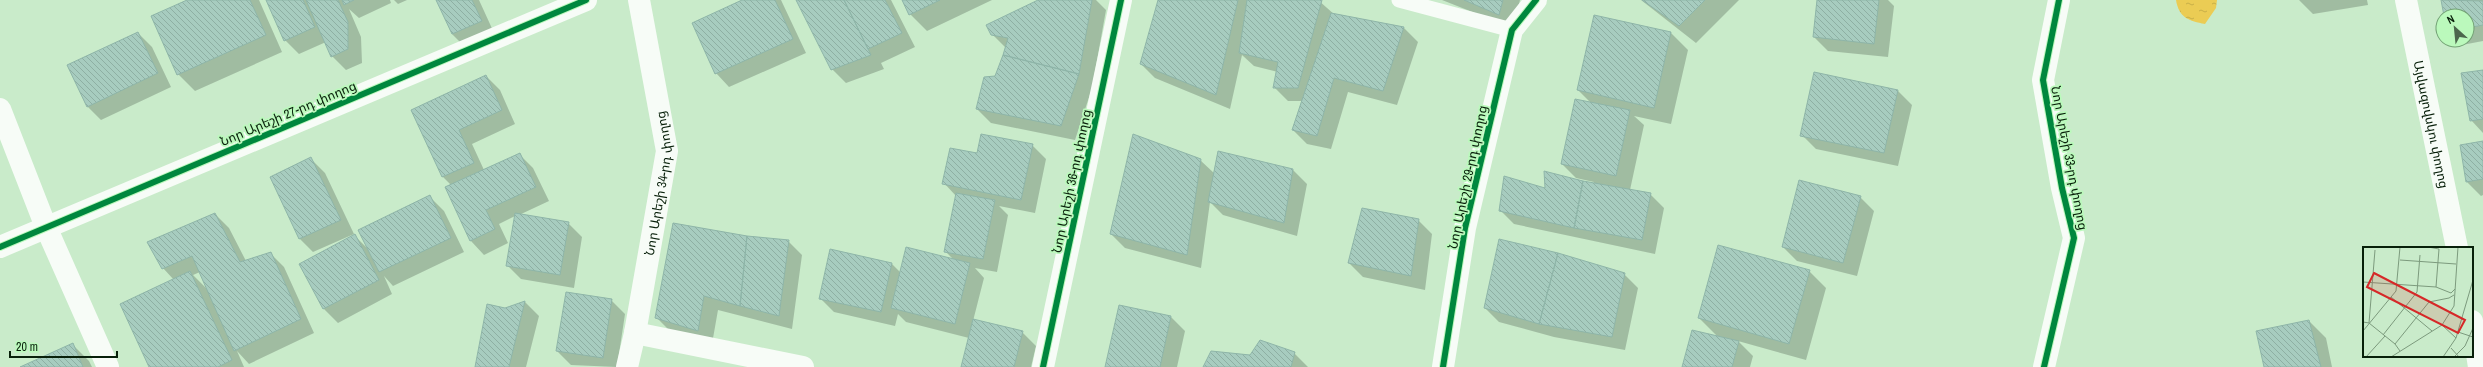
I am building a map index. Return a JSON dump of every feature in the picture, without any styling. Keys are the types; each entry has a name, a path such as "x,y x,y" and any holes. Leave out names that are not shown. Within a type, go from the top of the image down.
{"street":[{"name":"Նոր Արեշի 27-րդ փողոց","path":"0,248 586,0"},
{"name":"Նոր Արեշի 34-րդ փողոց","path":"627,367 635,333 667,151 639,0"},
{"name":"Նոր Արեշի 36-րդ փողոց","path":"1043,367 1121,0"},
{"name":"Նոր Արեշի 29-րդ փողոց","path":"1442,367 1465,228 1512,30 1536,0"},
{"name":"Նոր Արեշի 33-րդ փողոց","path":"2044,367 2074,238 2062,188 2044,80 2058,0"},
{"name":"Այվազովսկու փողոց","path":"2406,0 2457,247"},
{"path":"0,109 46,228 108,367"},
{"path":"635,333 803,367"},
{"path":"2477,334 2479,367"}],"lane":[{"path":"1399,0 1512,30"}],"water":[{"path":"2176,0 2217,0 2216,8 2205,24 2194,22 2182,15 2177,6"}],"building":[{"path":"187,0 250,0 266,35 177,75 151,16"},
{"path":"266,0 303,0 315,27 284,41"},
{"path":"306,0 338,0 348,22 348,49 331,57"},
{"path":"342,0 354,0 344,5"},
{"path":"436,0 472,0 482,21 452,34"},
{"path":"742,0 775,0 793,39 715,74 692,23"},
{"path":"796,0 844,0 871,55 831,70"},
{"path":"844,0 885,0 902,33 868,49"},
{"path":"902,0 940,0 909,15"},
{"path":"1038,0 1092,0 1079,74 1003,55 1008,38 991,35 986,25"},
{"path":"1158,0 1238,0 1216,95 1140,64"},
{"path":"1247,0 1322,0 1298,88 1273,88 1278,62 1239,53"},
{"path":"1464,0 1503,0 1499,15"},
{"path":"1642,0 1705,0 1679,26"},
{"path":"1817,0 1879,0 1874,44 1813,37"},
{"path":"2441,0 2483,1 2483,25 2475,26 2475,8 2442,8"},
{"path":"1331,13 1404,27 1383,91 1334,78 1317,136 1292,130"},
{"path":"1594,15 1671,32 1654,108 1577,90"},
{"path":"138,32 158,73 87,107 67,65"},
{"path":"1003,55 1079,74 1061,126 976,109 984,77 995,76"},
{"path":"2483,70 2483,119 2470,121 2461,73"},
{"path":"1814,72 1898,90 1884,153 1800,136"},
{"path":"486,75 502,110 459,130 474,163 442,177 411,110"},
{"path":"1575,99 1630,110 1616,176 1561,164"},
{"path":"981,134 1033,144 1021,200 942,184 950,148 977,153"},
{"path":"1133,134 1201,159 1187,255 1110,234"},
{"path":"2483,141 2483,179 2466,182 2460,145"},
{"path":"1218,151 1293,169 1284,223 1208,202"},
{"path":"520,153 536,187 486,210 495,229 470,241 445,187"},
{"path":"311,157 341,220 299,239 270,177"},
{"path":"1544,171 1583,181 1574,228 1499,211 1504,176 1545,188"},
{"path":"1799,180 1861,196 1843,263 1782,247"},
{"path":"1583,181 1651,193 1642,240 1574,228"},
{"path":"956,193 995,200 983,259 944,252"},
{"path":"430,195 451,238 379,272 358,230"},
{"path":"1362,208 1419,219 1411,276 1348,263"},
{"path":"215,213 240,262 271,252 301,319 234,351 192,256 162,269 147,242"},
{"path":"515,213 569,222 560,275 506,266"},
{"path":"673,223 747,236 740,306 704,296 698,331 655,318"},
{"path":"355,234 379,280 323,309 299,264"},
{"path":"747,236 789,240 779,316 740,306"},
{"path":"1499,239 1558,253 1539,324 1484,308"},
{"path":"1718,245 1810,270 1789,344 1698,318"},
{"path":"906,247 970,263 955,324 891,308"},
{"path":"830,249 892,263 881,312 819,299"},
{"path":"1558,253 1625,273 1612,337 1539,324"},
{"path":"190,271 232,360 218,367 149,367 120,304"},
{"path":"566,292 612,299 603,358 556,351"},
{"path":"525,301 509,367 475,367 487,304 505,308"},
{"path":"1119,305 1171,316 1160,367 1105,367"},
{"path":"973,319 1023,331 1014,367 961,367"},
{"path":"2309,320 2321,367 2264,367 2256,331"},
{"path":"1692,330 1739,341 1732,367 1682,367"},
{"path":"1260,340 1295,352 1291,367 1203,367 1211,351 1250,355"},
{"path":"73,343 83,367 20,367"}],"cycle path":[{"path":"0,247 586,0"},
{"path":"1043,367 1121,0"},
{"path":"1443,367 1465,228 1512,30 1536,0"},
{"path":"2044,367 2074,238 2062,188 2043,80 2059,0"}]}
